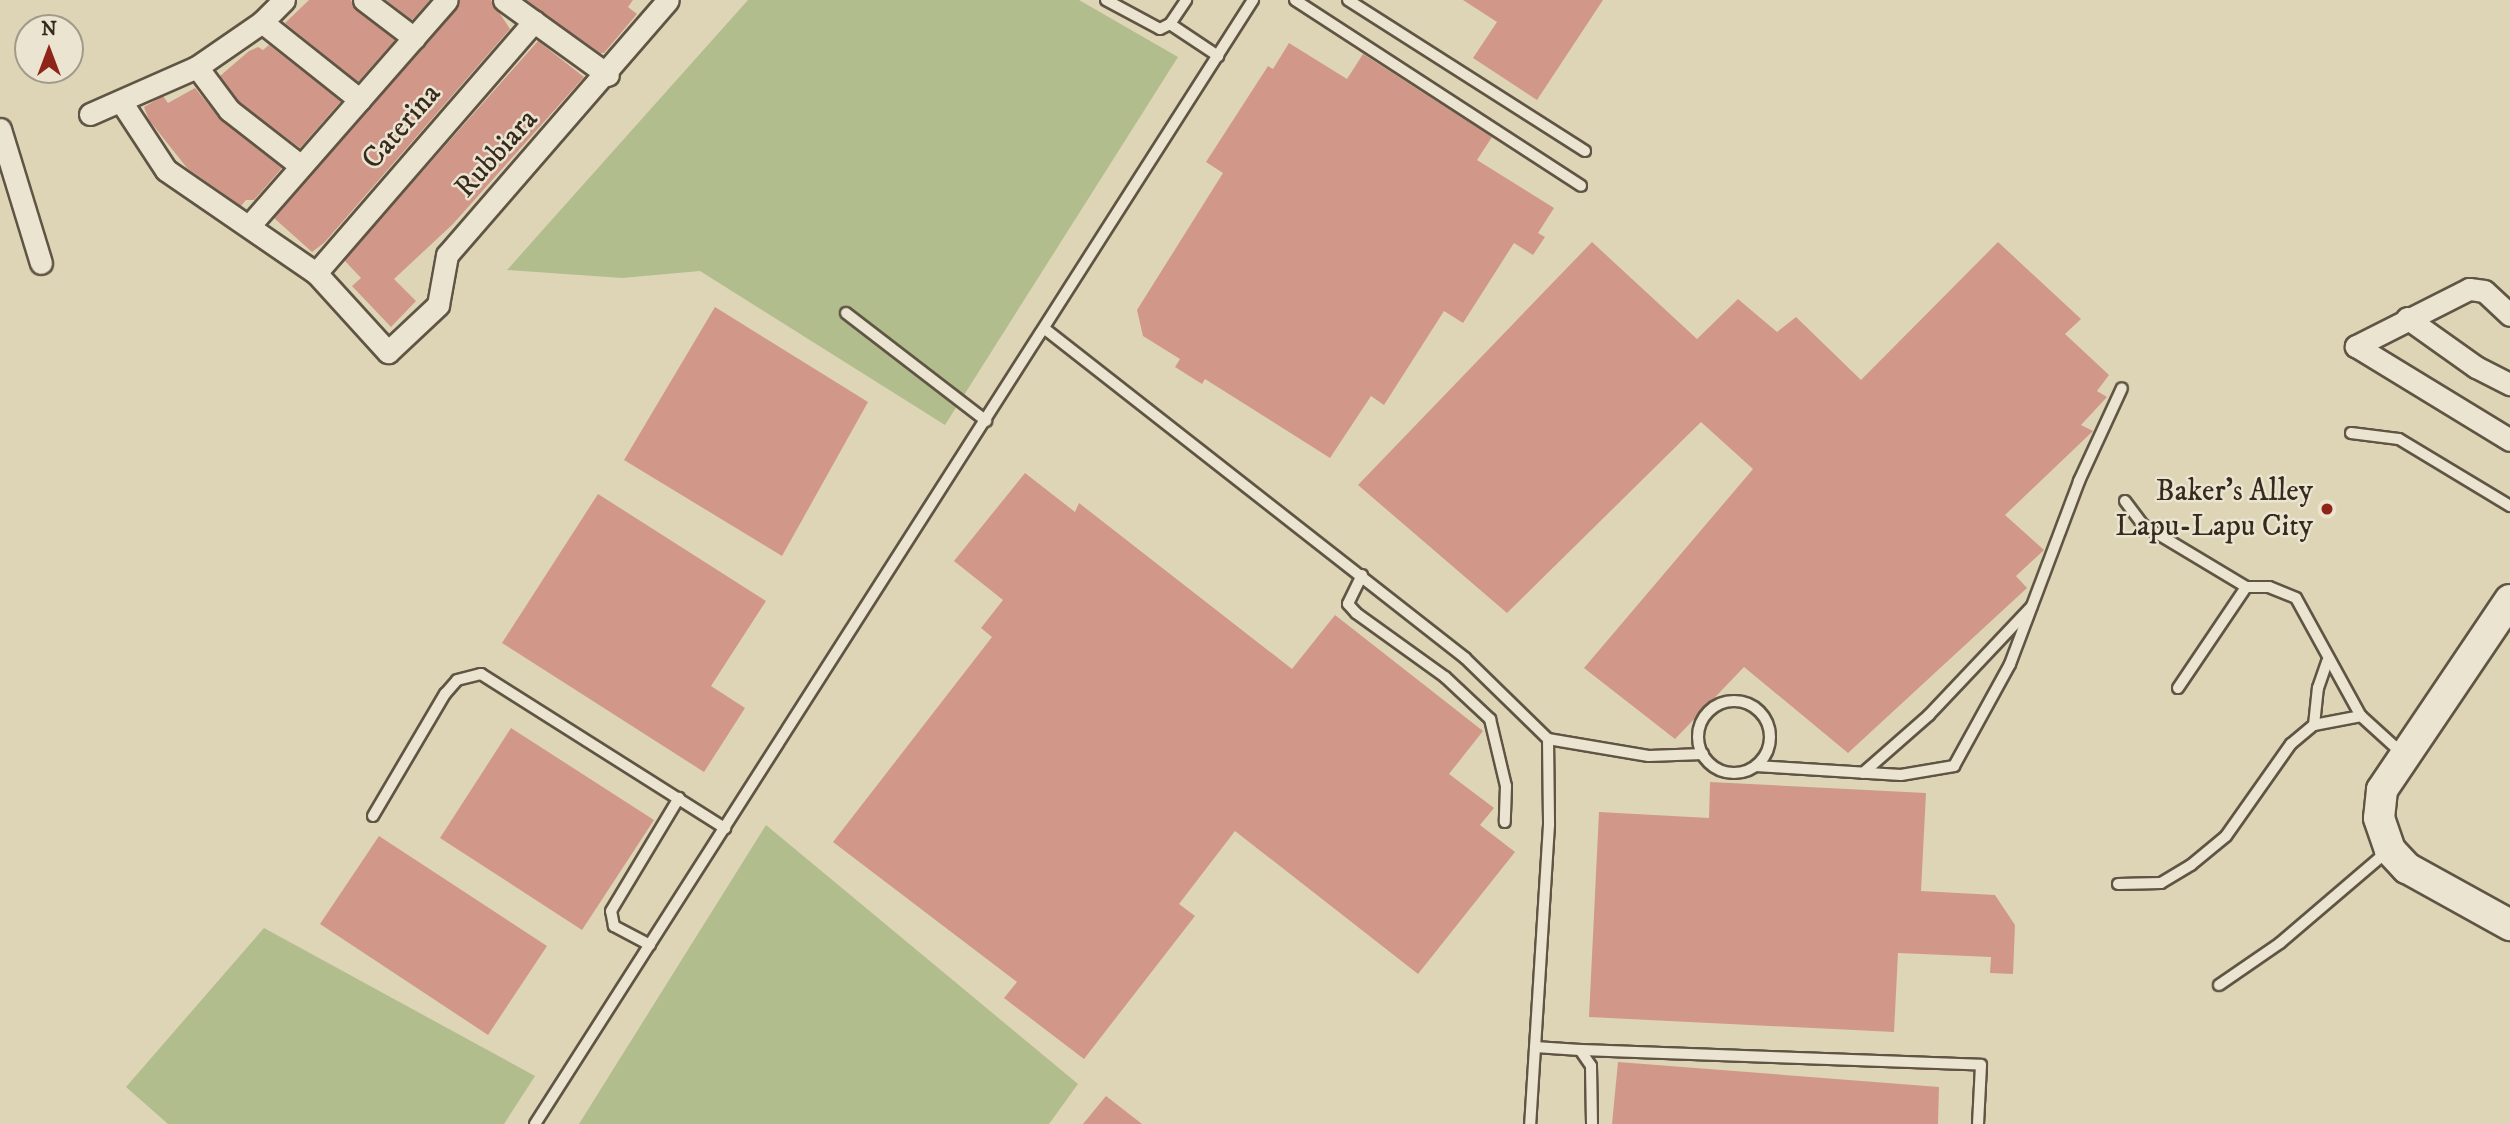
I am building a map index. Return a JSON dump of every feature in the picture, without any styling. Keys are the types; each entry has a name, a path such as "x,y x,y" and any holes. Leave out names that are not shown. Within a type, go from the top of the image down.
{"street":[{"path":"90,114 122,103 197,67 262,22 284,0"},
{"path":"365,0 414,38"},
{"path":"249,226 447,0"},
{"path":"504,0 608,75"},
{"name":"Rubbiara","path":"316,273 388,352 438,305 447,255 608,75 659,3"},
{"name":"Caterina","path":"316,273 534,21"},
{"path":"262,22 360,100"},
{"path":"197,67 229,110 301,166"},
{"path":"122,103 166,170 316,273"},
{"path":"0,129 41,263"},
{"path":"2510,315 2476,288 2357,343 2358,349 2510,440"},
{"path":"2407,318 2476,367 2510,384"},
{"path":"2510,600 2382,790 2379,818 2390,850 2407,868 2510,925"}],"lane":[{"path":"1106,0 1154,29 1170,24 1186,0"},
{"path":"535,1124 1253,0"},
{"path":"1294,0 1581,186"},
{"path":"1348,0 1586,150"},
{"path":"1170,24 1218,56"},
{"path":"846,313 986,421"},
{"path":"1045,329 1465,658 1548,739 1649,756 1703,754"},
{"path":"1756,766 1768,750 1770,730 1760,712 1742,702 1722,704 1705,716 1698,735 1703,754 1727,772 1756,766 1911,775 1954,766 2010,664 2035,603 2078,481 2122,388"},
{"path":"2351,433 2399,439 2510,506"},
{"path":"2125,500 2143,525 2246,587 2269,587 2296,598 2327,662 2361,716 2404,755"},
{"path":"1362,575 1349,604 1356,613 1445,677 1490,719 1506,786 1505,821"},
{"path":"2178,688 2246,587"},
{"path":"1863,773 1929,715 2035,603"},
{"path":"2315,725 2318,688 2327,662"},
{"path":"373,816 445,694 457,680 481,674 725,828"},
{"path":"2118,884 2161,883 2191,865 2226,836 2291,744 2315,725 2361,716"},
{"path":"1530,1124 1549,825 1548,739"},
{"path":"650,945 614,926 611,911 678,798"},
{"path":"2218,985 2280,943 2390,850"},
{"path":"1535,1047 1580,1051 1981,1065 1978,1124"},
{"path":"1580,1051 1591,1066 1592,1124"}],"green space":[{"path":"748,0 1079,0 1178,57 945,425 700,271 622,278 507,270"},
{"path":"766,825 1078,1084 1049,1124 579,1124"},
{"path":"264,928 535,1076 504,1124 168,1124 126,1087"}],"building":[{"path":"309,0 351,0 356,10 395,40 358,82 285,23"},
{"path":"386,0 430,0 412,20"},
{"path":"460,0 491,0 510,29 324,243 312,252 274,218"},
{"path":"526,0 633,0 628,7 637,14 604,53 600,53"},
{"path":"1463,0 1603,0 1537,100 1473,58 1497,22"},
{"path":"538,41 584,77 453,224 394,279 416,301 391,327 352,286 361,278 344,260"},
{"path":"1289,43 1347,79 1363,54 1492,137 1477,160 1554,208 1538,233 1545,237 1533,255 1514,243 1463,323 1444,311 1384,405 1371,396 1330,458 1205,379 1202,384 1175,367 1180,359 1143,336 1137,310 1223,173 1206,162 1268,66 1273,69"},
{"path":"269,45 341,101 300,148 238,101 220,76 249,51 258,47 263,50"},
{"path":"195,88 221,120 282,168 254,200 246,200 241,206 187,168 149,120 144,107 163,96 168,103"},
{"path":"1592,242 1697,339 1738,299 1777,332 1796,317 1861,380 1998,242 2081,319 2065,334 2109,375 2097,391 2107,397 2081,425 2093,431 2005,515 2044,550 2016,576 2027,588 1848,753 1744,667 1675,739 1584,668 1753,469 1701,422 1507,613 1358,485"},
{"path":"715,307 868,402 782,556 624,460"},
{"path":"1025,473 1075,512 1079,503 1292,669 1335,615 1483,731 1449,774 1494,808 1480,825 1515,852 1418,974 1235,831 1179,904 1195,916 1084,1059 1004,998 1017,982 833,842 992,637 981,628 1003,600 954,561"},
{"path":"598,494 766,601 711,686 745,708 704,772 502,643"},
{"path":"511,728 654,820 582,930 440,838"},
{"path":"1710,782 1926,793 1921,891 1995,895 2015,925 2013,974 1990,973 1991,957 1898,953 1894,1032 1589,1017 1599,812 1709,818"},
{"path":"379,836 547,946 488,1035 320,924"},
{"path":"1618,1062 1939,1087 1938,1124 1612,1124"},
{"path":"1106,1096 1142,1124 1083,1124"}],"place":[{"name":"Baker's Alley Lapu-Lapu City","path":"2327,509"}]}
